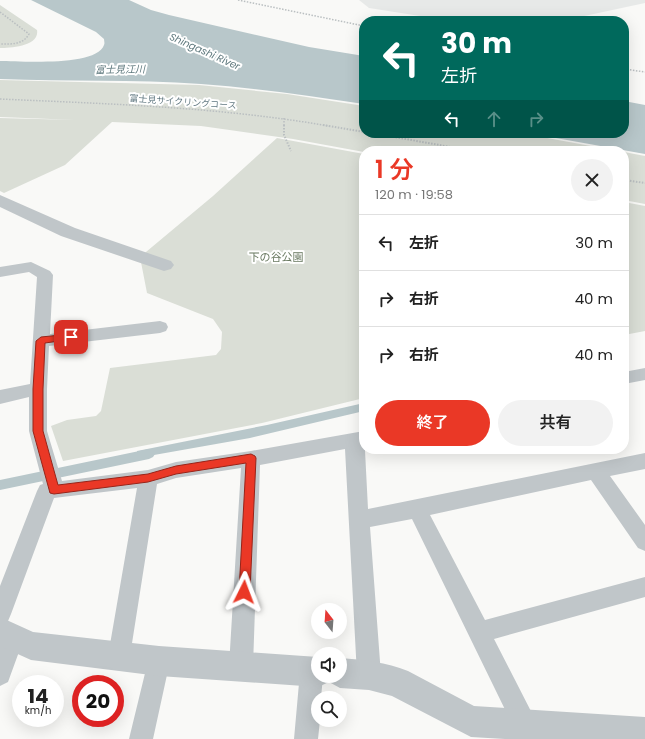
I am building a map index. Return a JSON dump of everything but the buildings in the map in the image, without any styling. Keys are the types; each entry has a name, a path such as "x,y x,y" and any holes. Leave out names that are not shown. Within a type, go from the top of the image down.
{"street":[{"path":"0,200 68,232 164,265"},
{"path":"4,628 30,646 159,661 311,671"},
{"path":"347,675 397,682 471,730 526,725 645,734"}],"lane":[{"path":"0,272 31,267 45,275 38,389 38,431 53,484"},
{"path":"41,341 160,327"},
{"path":"629,377 645,374"},
{"path":"0,397 38,389"},
{"path":"0,674 4,628 47,491 53,484 148,478 176,470 359,439 359,520 339,647"},
{"path":"241,666 251,458"},
{"path":"359,520 645,461"},
{"path":"595,471 645,542"},
{"path":"119,656 148,478"},
{"path":"417,509 526,725"},
{"path":"480,632 645,587"},
{"path":"141,739 159,661"},
{"path":"306,739 331,683"}],"path":[{"path":"238,0 359,25"},
{"path":"0,12 29,34 26,39 18,43 0,44"},
{"path":"629,70 645,72"},
{"name":"富士見サイクリングコース","path":"0,100 150,105 246,113 359,131"},
{"path":"284,118 284,135 291,151"},
{"path":"400,138 446,146"},
{"path":"629,181 645,183"}],"shaded area":[{"path":"359,0 645,0 645,3 584,16 420,16 369,8"}],"green space":[{"path":"0,5 37,30 37,35 34,40 23,45 0,48"},
{"path":"0,80 199,85 287,94 359,105 359,138 547,138 591,146 359,146 359,151 293,139 201,126 112,122 65,165 4,193 0,191 0,118 76,120 0,117"},
{"name":"下の谷公園","path":"277,138 359,153 359,399 262,423 63,461 51,426 67,420 96,416 101,411 110,368 216,355 221,349 222,332 213,319 147,293 140,257 213,196"},
{"path":"629,153 645,156 645,204 629,201"},
{"path":"629,203 645,206 645,331 629,334"}],"water":[{"path":"31,0 129,0 151,10 169,15 309,47 359,55 359,103 263,90 201,84 0,79 0,61 39,62 73,60 87,57 98,52 104,45 104,39 96,32"},
{"path":"629,102 645,105 645,154 629,151 629,146 600,146 556,138 629,138"},
{"path":"359,404 359,412 250,438 137,458 137,451 267,425"}],"waterway":[{"path":"0,485 149,454"}],"route":[{"path":"71,337 41,341 38,389 38,431 54,490 148,478 176,470 251,458 244,592"}],"water label":[{"name":"Shingashi River","path":"205,51"},
{"name":"富士見江川","path":"120,69"}]}
